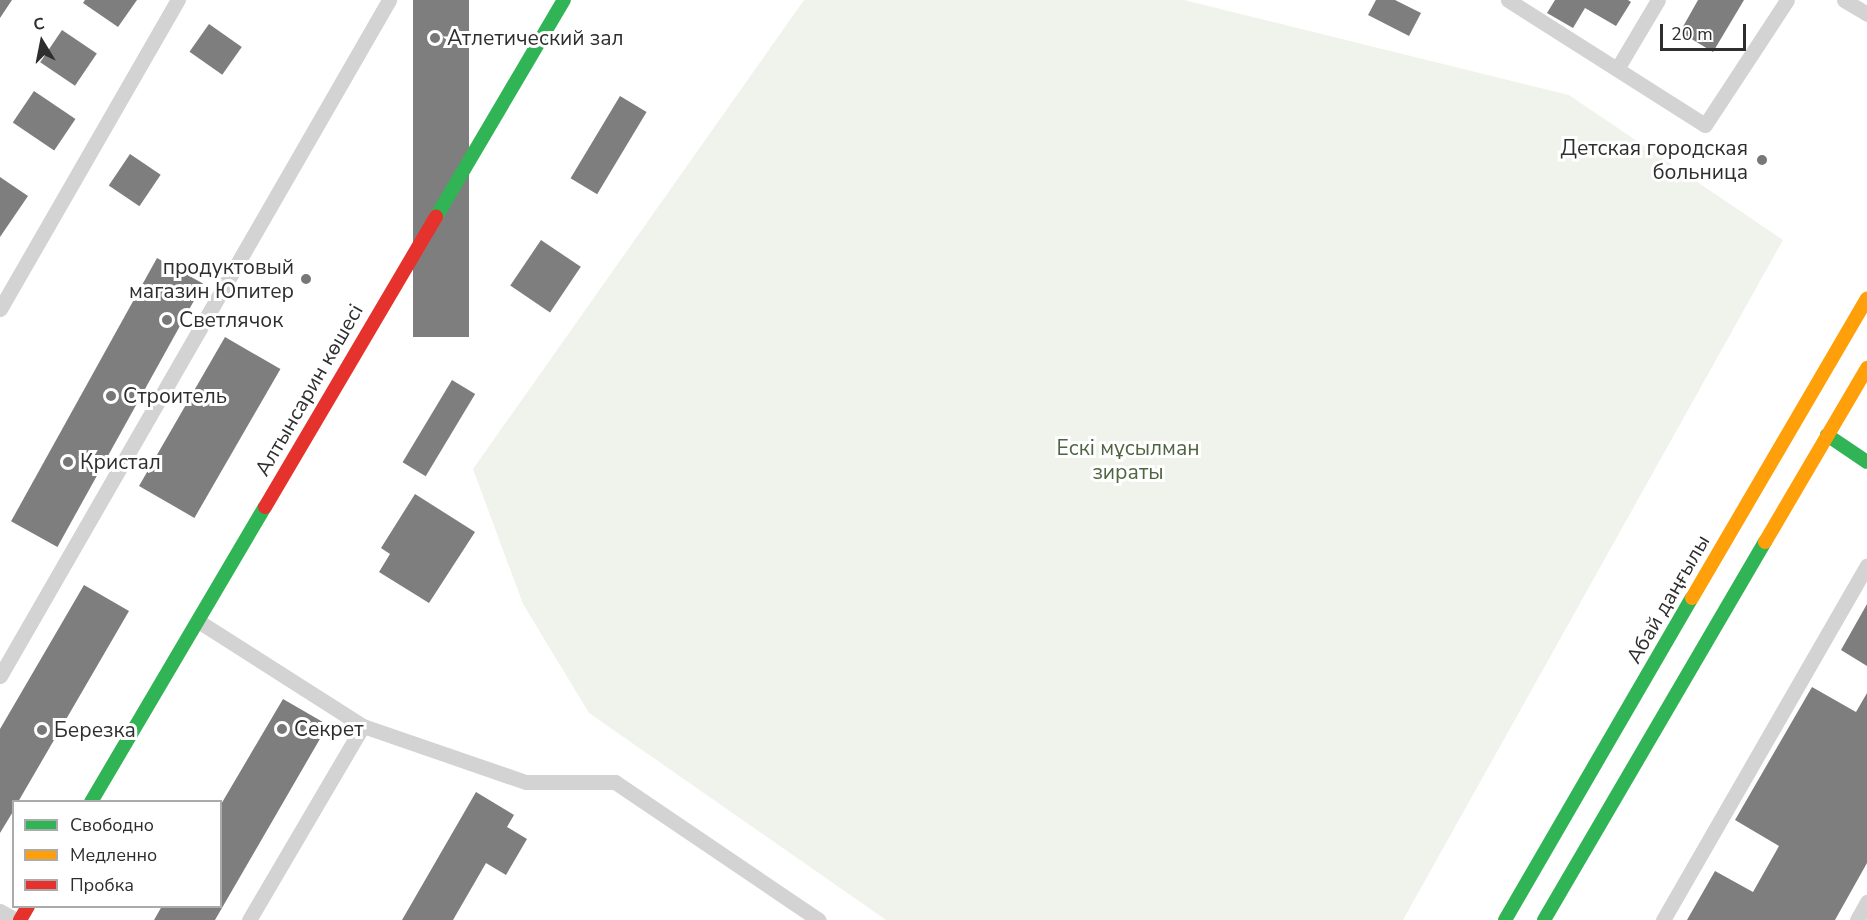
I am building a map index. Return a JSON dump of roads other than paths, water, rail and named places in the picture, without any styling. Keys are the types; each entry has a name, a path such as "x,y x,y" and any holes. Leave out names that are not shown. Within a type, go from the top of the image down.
{"main road":[{"name":"Алтынсарин көшесі","path":"92,800 564,0"},
{"name":"Абай даңғылы","path":"1505,920 1867,298"},
{"path":"1544,920 1867,368"},
{"path":"1827,435 1867,462"}],"lane":[{"path":"0,309 178,0"},
{"path":"0,676 389,0"},
{"path":"1509,0 1705,124 1787,0"},
{"path":"1617,69 1658,0"},
{"path":"1844,0 1867,14"},
{"path":"1663,920 1867,565"},
{"path":"198,621 363,726 526,782 615,782 819,920"},
{"path":"249,920 363,726"},
{"path":"1857,920 1867,902"},
{"path":"0,910 18,920"}],"place":[{"name":"Атлетический зал","path":"435,38"},
{"name":"Детская городская больница","path":"1762,160"},
{"name":"продуктовый магазин Юпитер","path":"306,279"},
{"name":"Светлячок","path":"167,320"},
{"name":"Строитель","path":"111,396"},
{"name":"Кристал","path":"68,462"},
{"name":"Секрет","path":"282,729"},
{"name":"Березка","path":"42,730"}],"park label":[{"name":"Ескі мұсылман зираты","path":"1128,460"}]}
